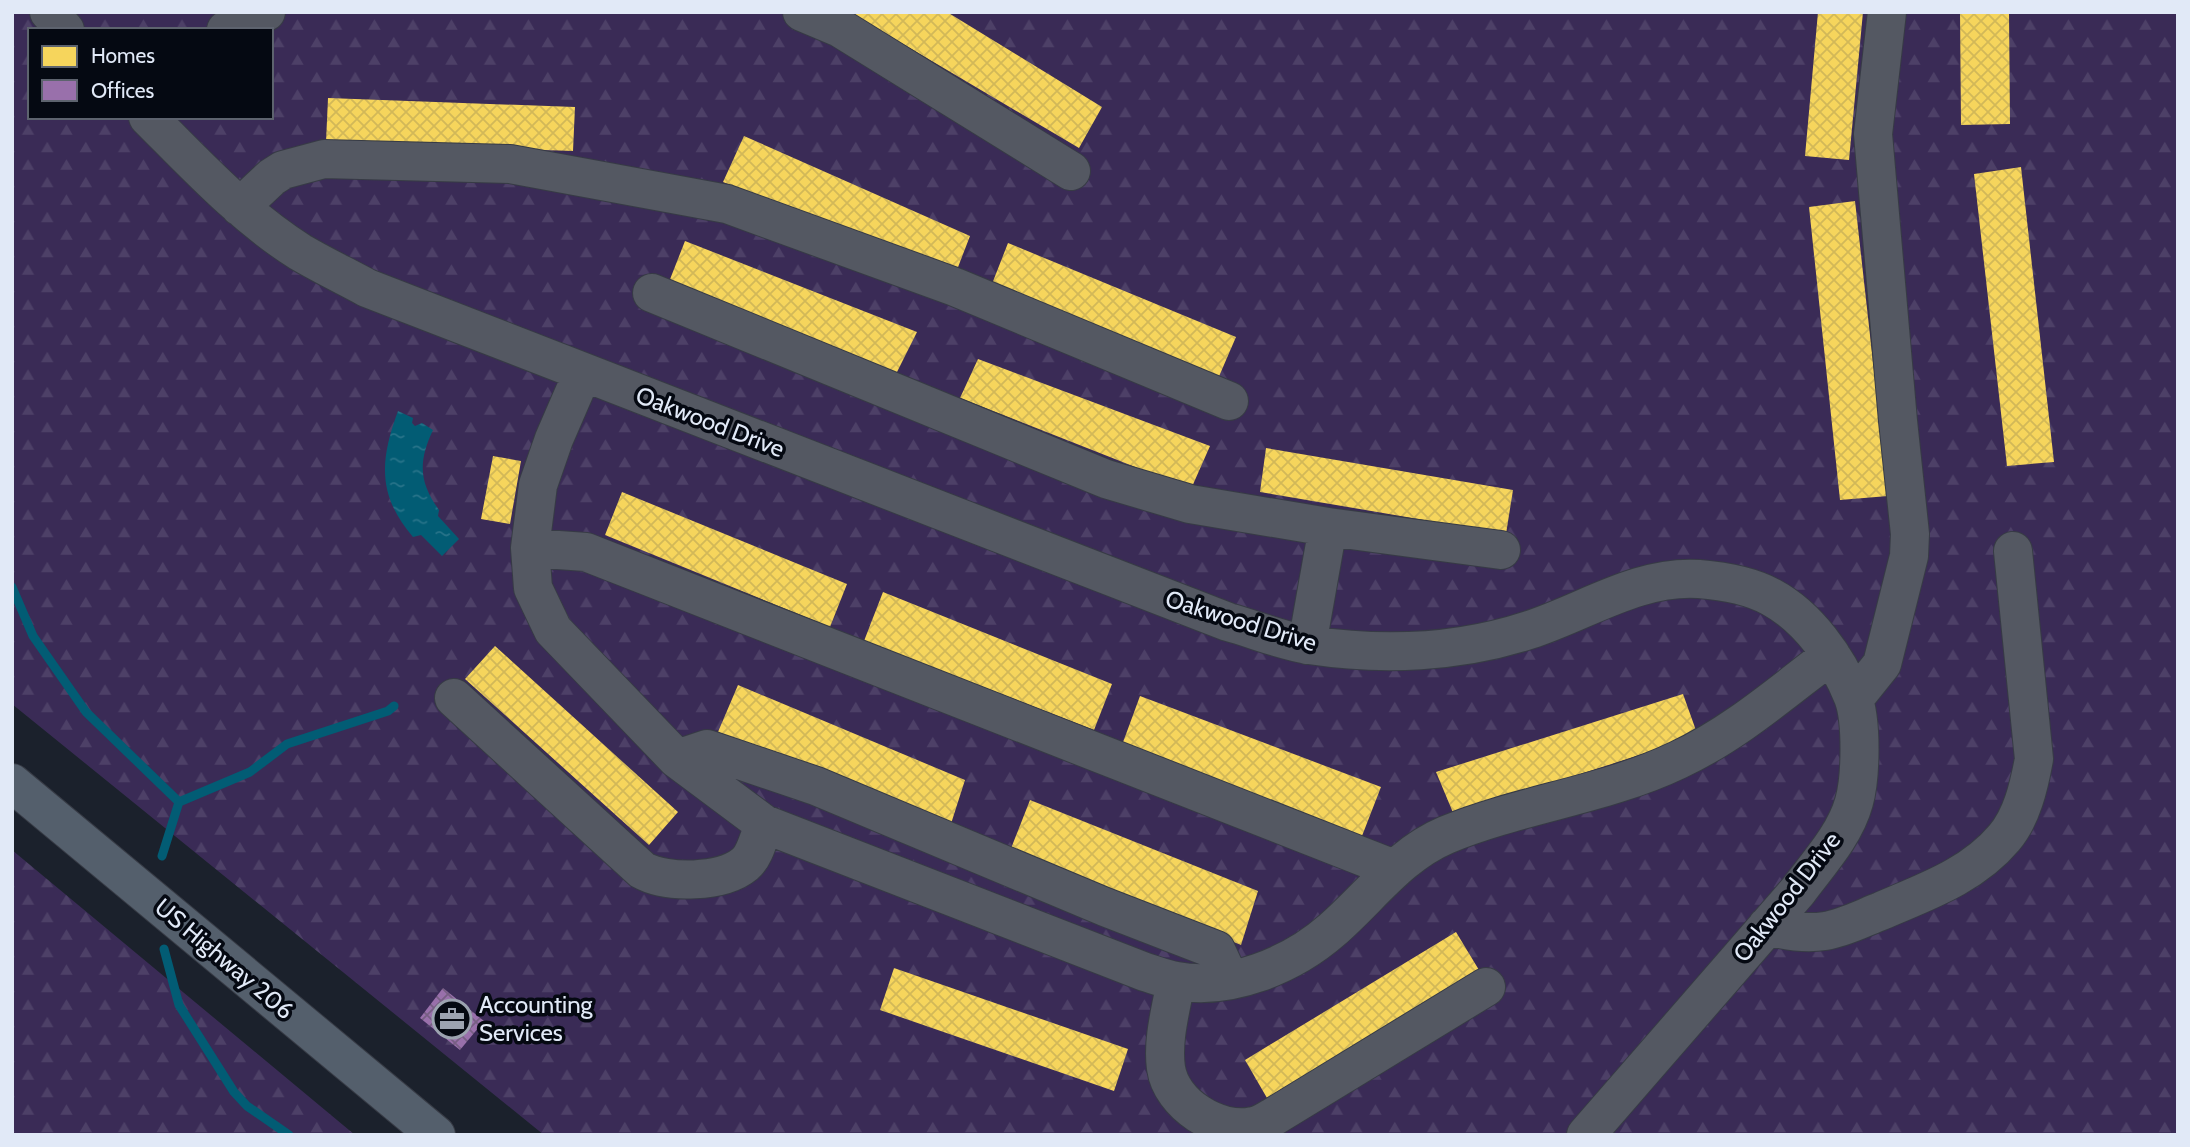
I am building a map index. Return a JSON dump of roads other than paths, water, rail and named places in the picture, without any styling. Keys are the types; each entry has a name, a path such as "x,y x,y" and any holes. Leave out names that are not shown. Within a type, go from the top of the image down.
{"highway":[{"name":"US Highway 206","path":"12,783 436,1135"}],"street":[{"path":"49,12 63,28"},
{"path":"230,28 266,12"},
{"path":"802,12 840,28 1071,171"},
{"path":"1854,699 1882,664 1909,556 1910,534 1873,134 1887,12"},
{"name":"Oakwood Drive","path":"150,119 240,206 300,252 367,288 1228,622 1307,645 1372,651 1461,646 1529,630 1632,589 1664,581 1724,581 1772,597 1796,616 1831,655 1854,699 1861,756 1854,803 1826,854 1586,1135"},
{"path":"240,206 283,170 324,159 510,164 727,204 955,287 1229,401"},
{"path":"652,293 1106,479 1190,504 1328,527 1501,550"},
{"path":"583,372 554,439 538,485 530,548 533,588 553,630 677,759 764,824 1145,972 1176,981 1200,983 1230,980 1268,970 1304,951 1332,930 1394,869 1421,849 1445,836 1594,790 1676,761 1715,741 1831,655"},
{"path":"1307,645 1328,527"},
{"path":"530,548 586,552 1394,869"},
{"path":"1767,926 1795,933 1828,930 1860,919 1951,881 1991,852 2006,836 2029,787 2034,759 2013,551"},
{"path":"454,698 642,870 655,877 671,880 712,877 734,870 750,858 764,824"},
{"path":"677,759 707,749 816,786 1105,907 1216,950 1230,980"},
{"path":"1176,981 1166,1044 1166,1069 1173,1089 1187,1105 1204,1117 1241,1127 1254,1126 1273,1117 1486,987"}],"water":[{"path":"398,411 413,418 412,423 415,426 422,423 433,430 423,462 424,481 439,510 438,516 459,539 442,556 421,535 413,537 401,522 388,492 385,461"}],"waterway":[{"path":"12,587 33,636 86,712 179,802"},
{"path":"162,856 179,802 250,772 287,744 388,711 394,706"},
{"path":"164,949 179,1005 234,1092 247,1106 289,1135"}],"place":[{"name":"Accounting Services","path":"452,1019"}]}
